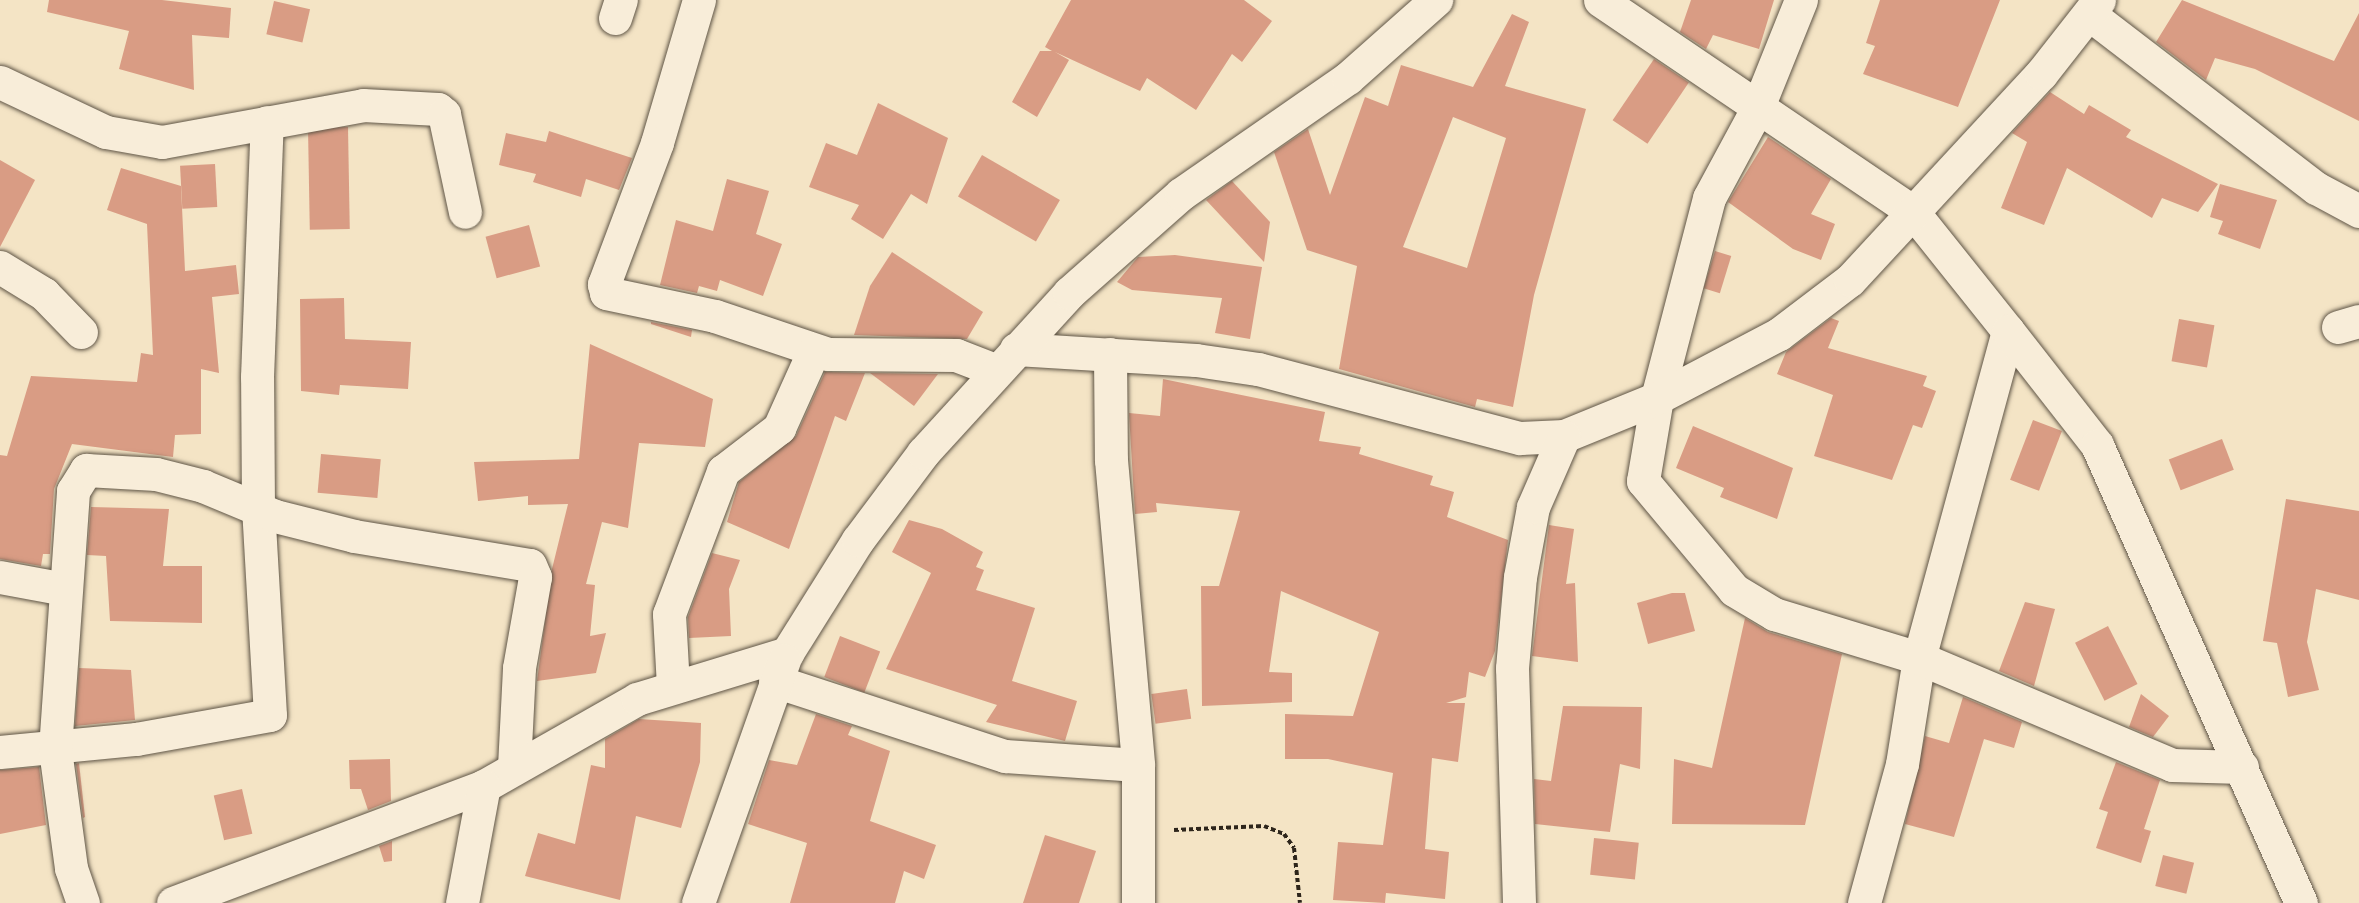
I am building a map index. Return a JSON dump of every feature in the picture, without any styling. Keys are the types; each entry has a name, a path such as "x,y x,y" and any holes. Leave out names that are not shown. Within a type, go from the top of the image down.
{"street":[{"path":"699,0 657,142 604,284 606,292 715,316 814,350 1006,359 1110,354 1258,369 1520,438 1564,436 1657,398 1779,334 1850,280 2094,7 2316,188 2359,211"},
{"path":"698,903 781,667 858,540 1006,359 1069,293 1181,194 1348,78 1436,0"},
{"path":"1600,0 1913,212 2097,445 2301,903"},
{"path":"1801,0 1758,107 1710,198 1657,398 1643,481 1734,590 1774,614 1919,658 2172,765 2242,767"},
{"path":"0,82 106,132 162,142 363,105 438,109 444,114 465,212"},
{"path":"0,752 55,749 270,714 258,509 260,239 267,122"},
{"path":"0,267 44,294 81,332"},
{"path":"1864,903 1902,764 1919,658 2008,331"},
{"path":"673,686 669,614 723,471 778,429 814,350"},
{"path":"1110,354 1111,460 1142,832 1138,903"},
{"path":"1519,903 1512,669 1520,578 1533,507 1564,436"},
{"path":"82,903 69,858 55,749 73,491 86,470 156,474 203,486 258,509 354,536 530,565 535,577 519,668 514,768"},
{"path":"0,577 65,589"},
{"path":"173,903 233,892 484,786 597,720 673,686 781,667 1005,756 1138,765"},
{"path":"462,903 484,786"}],"path":[{"path":"1142,832 1264,826 1284,834 1294,848 1299,903"}],"building":[{"path":"49,0 162,0 231,8 229,38 192,35 194,90 119,69 129,31 47,12"},
{"path":"1071,0 1244,0 1272,21 1242,62 1232,54 1196,110 1147,78 1140,91 1055,52 1069,60 1037,117 1012,102 1040,51 1052,51 1045,47"},
{"path":"1691,0 1774,0 1759,49 1713,35 1706,49 1680,32"},
{"path":"1880,0 2000,0 1958,107 1863,74 1875,46 1866,43"},
{"path":"2182,0 2334,61 2359,13 2359,121 2255,69 2215,58 2206,80 2156,42"},
{"path":"274,1 310,9 302,42 266,34"},
{"path":"1512,14 1529,22 1505,86 1586,109 1534,295 1513,407 1477,399 1475,407 1339,369 1357,266 1307,250 1274,152 1308,129 1330,195 1365,97 1388,106 1401,65 1473,87","holes":["1453,117 1506,138 1467,268 1403,247"]},
{"path":"1654,59 1689,82 1647,144 1613,120"},
{"path":"2050,92 2084,114 2089,105 2131,130 2126,137 2218,184 2198,212 2162,198 2152,218 2067,168 2044,225 2001,208 2027,142 2012,133"},
{"path":"878,103 948,138 927,204 911,194 883,239 851,219 859,205 809,187 826,143 857,155"},
{"path":"348,127 350,229 310,230 308,128"},
{"path":"549,131 632,158 619,190 586,179 581,197 533,182 536,174 499,165 506,133 546,142"},
{"path":"1768,137 1831,179 1811,214 1835,224 1821,260 1793,249 1728,202"},
{"path":"982,155 1060,200 1036,242 958,197"},
{"path":"0,160 35,180 0,247"},
{"path":"215,164 217,207 182,209 180,166"},
{"path":"121,168 181,186 185,271 236,265 239,294 212,297 219,373 201,369 201,434 175,435 173,457 72,444 54,489 50,554 43,554 41,566 0,559 0,455 7,456 31,376 137,382 141,353 153,355 147,224 107,210"},
{"path":"727,179 769,191 756,234 782,244 763,296 720,280 717,291 699,286 697,293 660,285 676,220 713,231"},
{"path":"1232,181 1270,222 1264,262 1206,200"},
{"path":"2220,184 2277,200 2260,249 2218,234 2223,221 2210,217"},
{"path":"529,225 540,267 497,278 486,237"},
{"path":"1715,251 1731,256 1720,293 1704,288"},
{"path":"892,252 983,312 967,339 854,335 870,286"},
{"path":"1175,255 1262,267 1250,339 1215,333 1222,298 1132,290 1117,282 1138,257"},
{"path":"344,298 345,339 411,342 408,389 340,385 339,395 301,391 300,299"},
{"path":"1831,318 1839,321 1828,348 1927,376 1923,386 1936,391 1922,428 1913,425 1892,480 1814,456 1833,395 1777,374 1786,352"},
{"path":"2179,319 2214,325 2207,368 2172,361"},
{"path":"651,322 692,330 691,337 651,324"},
{"path":"590,344 713,399 705,447 639,443 628,528 602,522 586,584 595,585 590,636 606,633 596,673 537,681 552,569 568,504 528,505 528,496 478,501 474,462 579,459"},
{"path":"825,372 865,373 846,421 835,416 789,549 727,522 739,482 796,436"},
{"path":"870,373 938,374 914,406"},
{"path":"1163,379 1325,412 1319,441 1361,447 1359,454 1433,476 1430,485 1454,492 1447,517 1508,540 1495,651 1485,677 1469,672 1466,697 1446,703 1465,703 1458,762 1432,758 1425,849 1449,852 1445,899 1386,893 1385,903 1333,900 1338,842 1383,845 1393,773 1328,759 1285,759 1285,714 1353,716 1379,632 1281,591 1269,672 1292,673 1292,702 1202,706 1201,586 1219,586 1240,511 1156,503 1157,512 1135,514 1129,413 1160,416"},
{"path":"2033,420 2062,431 2039,491 2010,480"},
{"path":"1693,426 1793,468 1777,519 1720,497 1724,488 1676,468"},
{"path":"2222,439 2234,470 2181,490 2169,459"},
{"path":"321,454 381,459 377,498 318,493"},
{"path":"2286,499 2359,511 2359,600 2316,589 2307,642 2319,690 2288,697 2277,643 2263,641"},
{"path":"91,507 169,509 163,566 202,566 202,623 110,621 106,556 87,555"},
{"path":"909,520 942,529 983,552 976,567 984,570 976,590 1035,608 1012,681 1077,701 1065,741 986,722 997,705 886,669 931,573 892,552"},
{"path":"1549,525 1574,529 1566,584 1575,583 1578,662 1532,656"},
{"path":"712,553 740,560 729,589 731,636 689,638 688,617"},
{"path":"1672,593 1685,593 1695,631 1648,644 1637,603"},
{"path":"2025,602 2055,609 2034,686 1999,671"},
{"path":"1745,618 1768,632 1842,654 1805,825 1672,824 1674,759 1712,768"},
{"path":"2108,626 2138,684 2105,701 2075,643"},
{"path":"840,636 880,651 864,692 824,677"},
{"path":"79,668 131,670 135,720 75,726"},
{"path":"1187,689 1191,719 1156,724 1151,694"},
{"path":"2141,694 2169,716 2153,737 2129,727"},
{"path":"1963,697 2022,722 2014,748 1984,739 1954,837 1905,824 1925,736 1949,743"},
{"path":"1563,706 1642,707 1640,769 1620,764 1610,832 1535,824 1534,779 1551,781"},
{"path":"816,714 852,726 848,735 890,751 870,821 936,845 924,879 904,871 895,903 790,903 807,843 748,824 769,760 797,765"},
{"path":"639,719 701,723 700,762 681,828 636,816 620,900 525,876 538,833 575,844 591,765 605,768 605,739"},
{"path":"390,759 391,801 368,810 361,789 350,789 349,760"},
{"path":"2116,762 2160,780 2144,829 2151,831 2141,863 2096,848 2108,812 2099,809"},
{"path":"79,763 85,817 83,818 76,764"},
{"path":"39,767 46,825 0,834 0,770"},
{"path":"242,789 252,834 224,840 214,796"},
{"path":"1045,835 1096,851 1079,903 1023,903"},
{"path":"1594,838 1639,843 1635,880 1590,875"},
{"path":"392,841 392,861 384,862 379,846"},
{"path":"2163,855 2194,863 2186,894 2155,886"}]}
